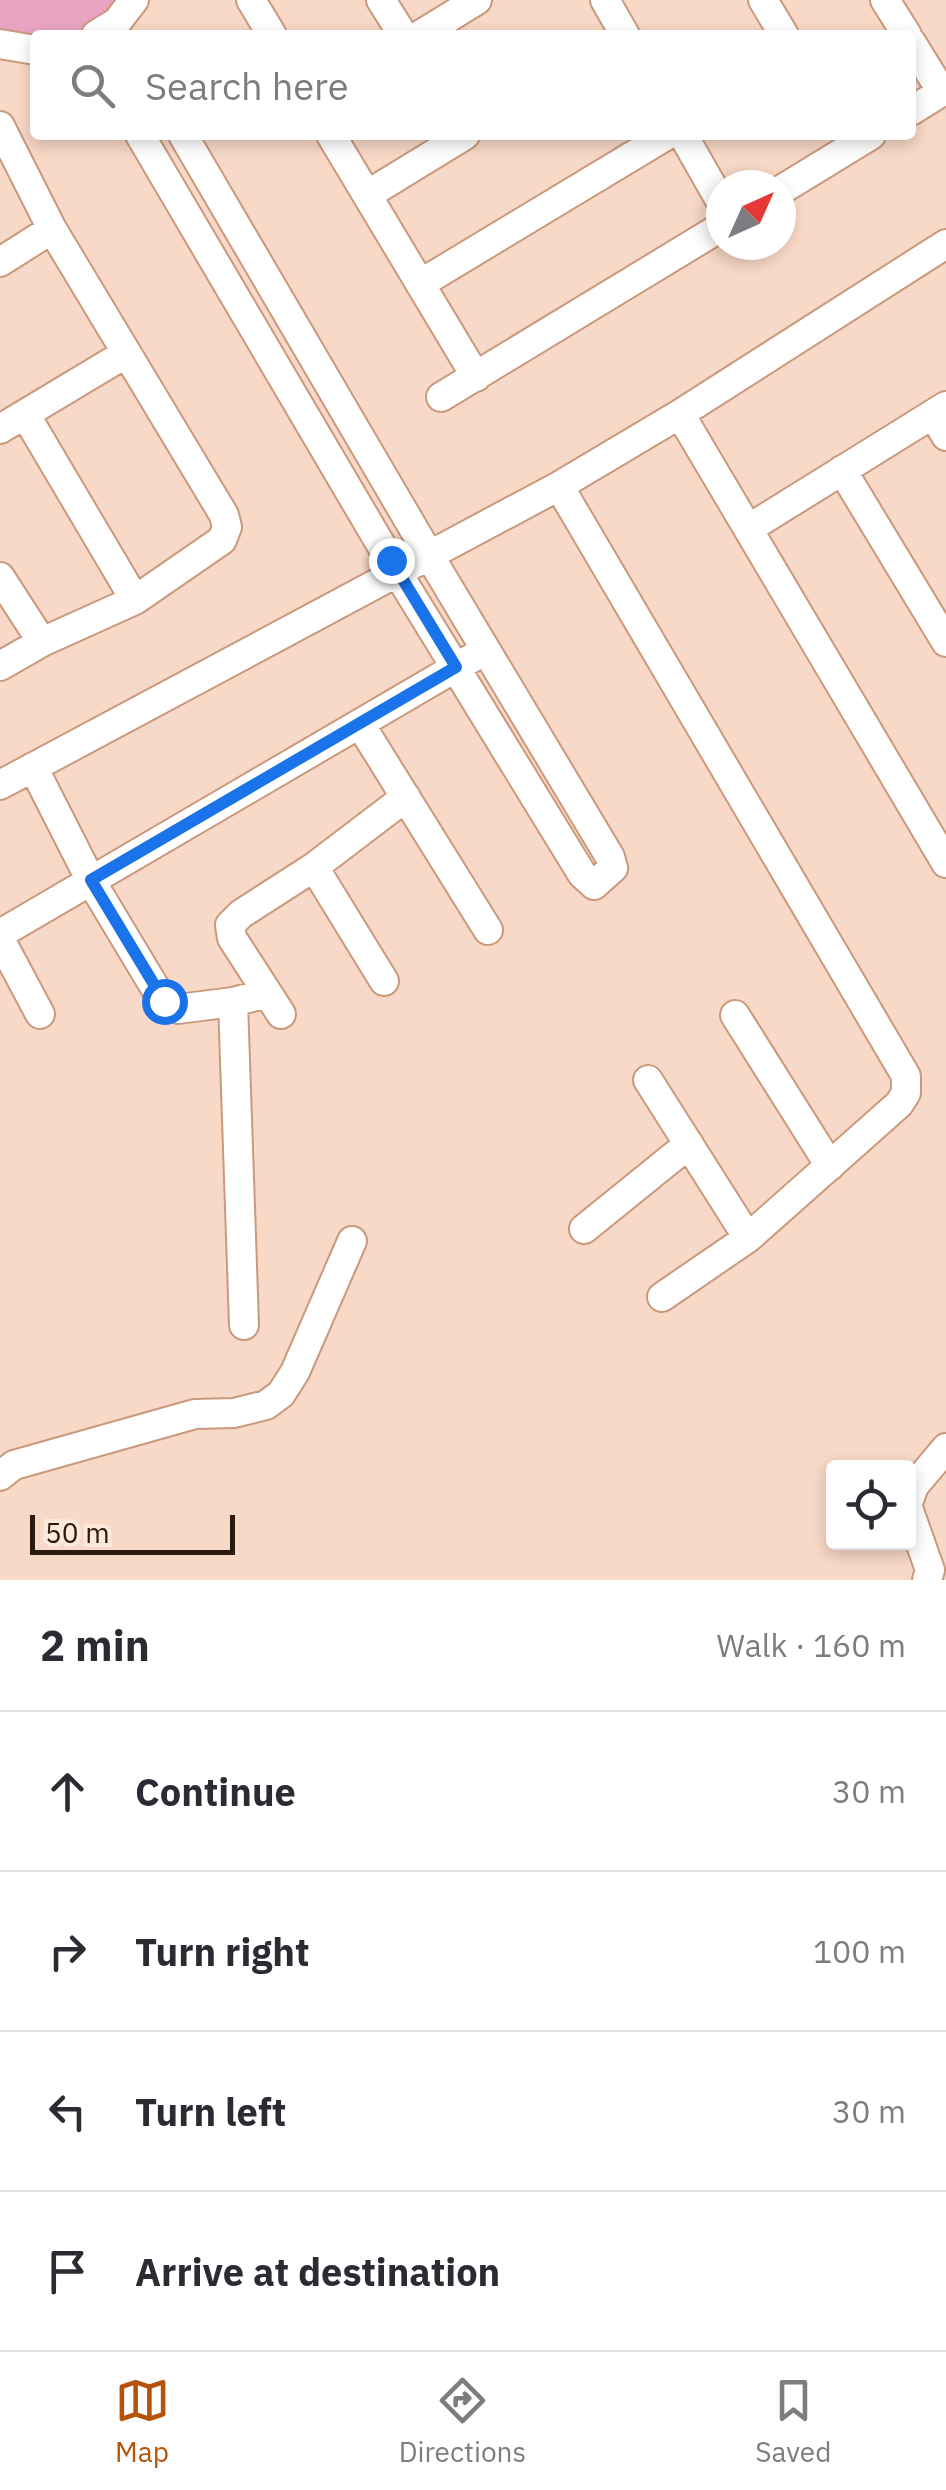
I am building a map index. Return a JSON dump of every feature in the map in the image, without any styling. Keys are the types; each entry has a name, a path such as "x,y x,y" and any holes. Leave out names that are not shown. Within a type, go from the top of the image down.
{"street":[{"path":"251,0 269,30"},
{"path":"381,0 399,30"},
{"path":"428,30 476,0"},
{"path":"605,0 622,30"},
{"path":"764,0 781,30"},
{"path":"886,0 904,30"},
{"path":"0,44 30,49"},
{"path":"916,49 944,91 916,108"},
{"path":"0,126 52,229 224,514 227,527 222,540 135,600 42,642 0,666"},
{"path":"143,140 397,572 582,874 594,884 613,868 610,857 186,140"},
{"path":"334,140 476,377"},
{"path":"368,196 456,140"},
{"path":"420,284 658,140"},
{"path":"686,140 706,176"},
{"path":"796,180 855,140"},
{"path":"0,262 52,229"},
{"path":"440,397 706,236"},
{"path":"0,785 559,486 680,414 946,244"},
{"path":"0,429 125,354"},
{"path":"25,414 135,600"},
{"path":"680,414 946,862"},
{"path":"748,529 842,470 942,419"},
{"path":"842,470 946,642"},
{"path":"559,486 906,1076 906,1093 898,1104 830,1166 748,1238 662,1297"},
{"path":"0,577 42,642"},
{"path":"40,1014 0,936 486,650"},
{"path":"360,724 488,930"},
{"path":"33,766 91,880 164,1001 178,1010 233,1002 274,1003 232,938 230,925 406,797"},
{"path":"314,867 384,981"},
{"path":"233,1002 244,1325"},
{"path":"735,1015 830,1166"},
{"path":"648,1080 748,1238"},
{"path":"584,1229 688,1144"},
{"path":"0,1476 14,1465 195,1414 266,1405 281,1394 294,1372 352,1241"},
{"path":"916,1484 938,1457"},
{"path":"916,1529 930,1570 927,1580"}],"shaded area":[{"path":"0,0 130,0 87,30 30,30 30,41 0,37"}],"route":[{"path":"164,1001 91,880 456,667 391,560"}]}
